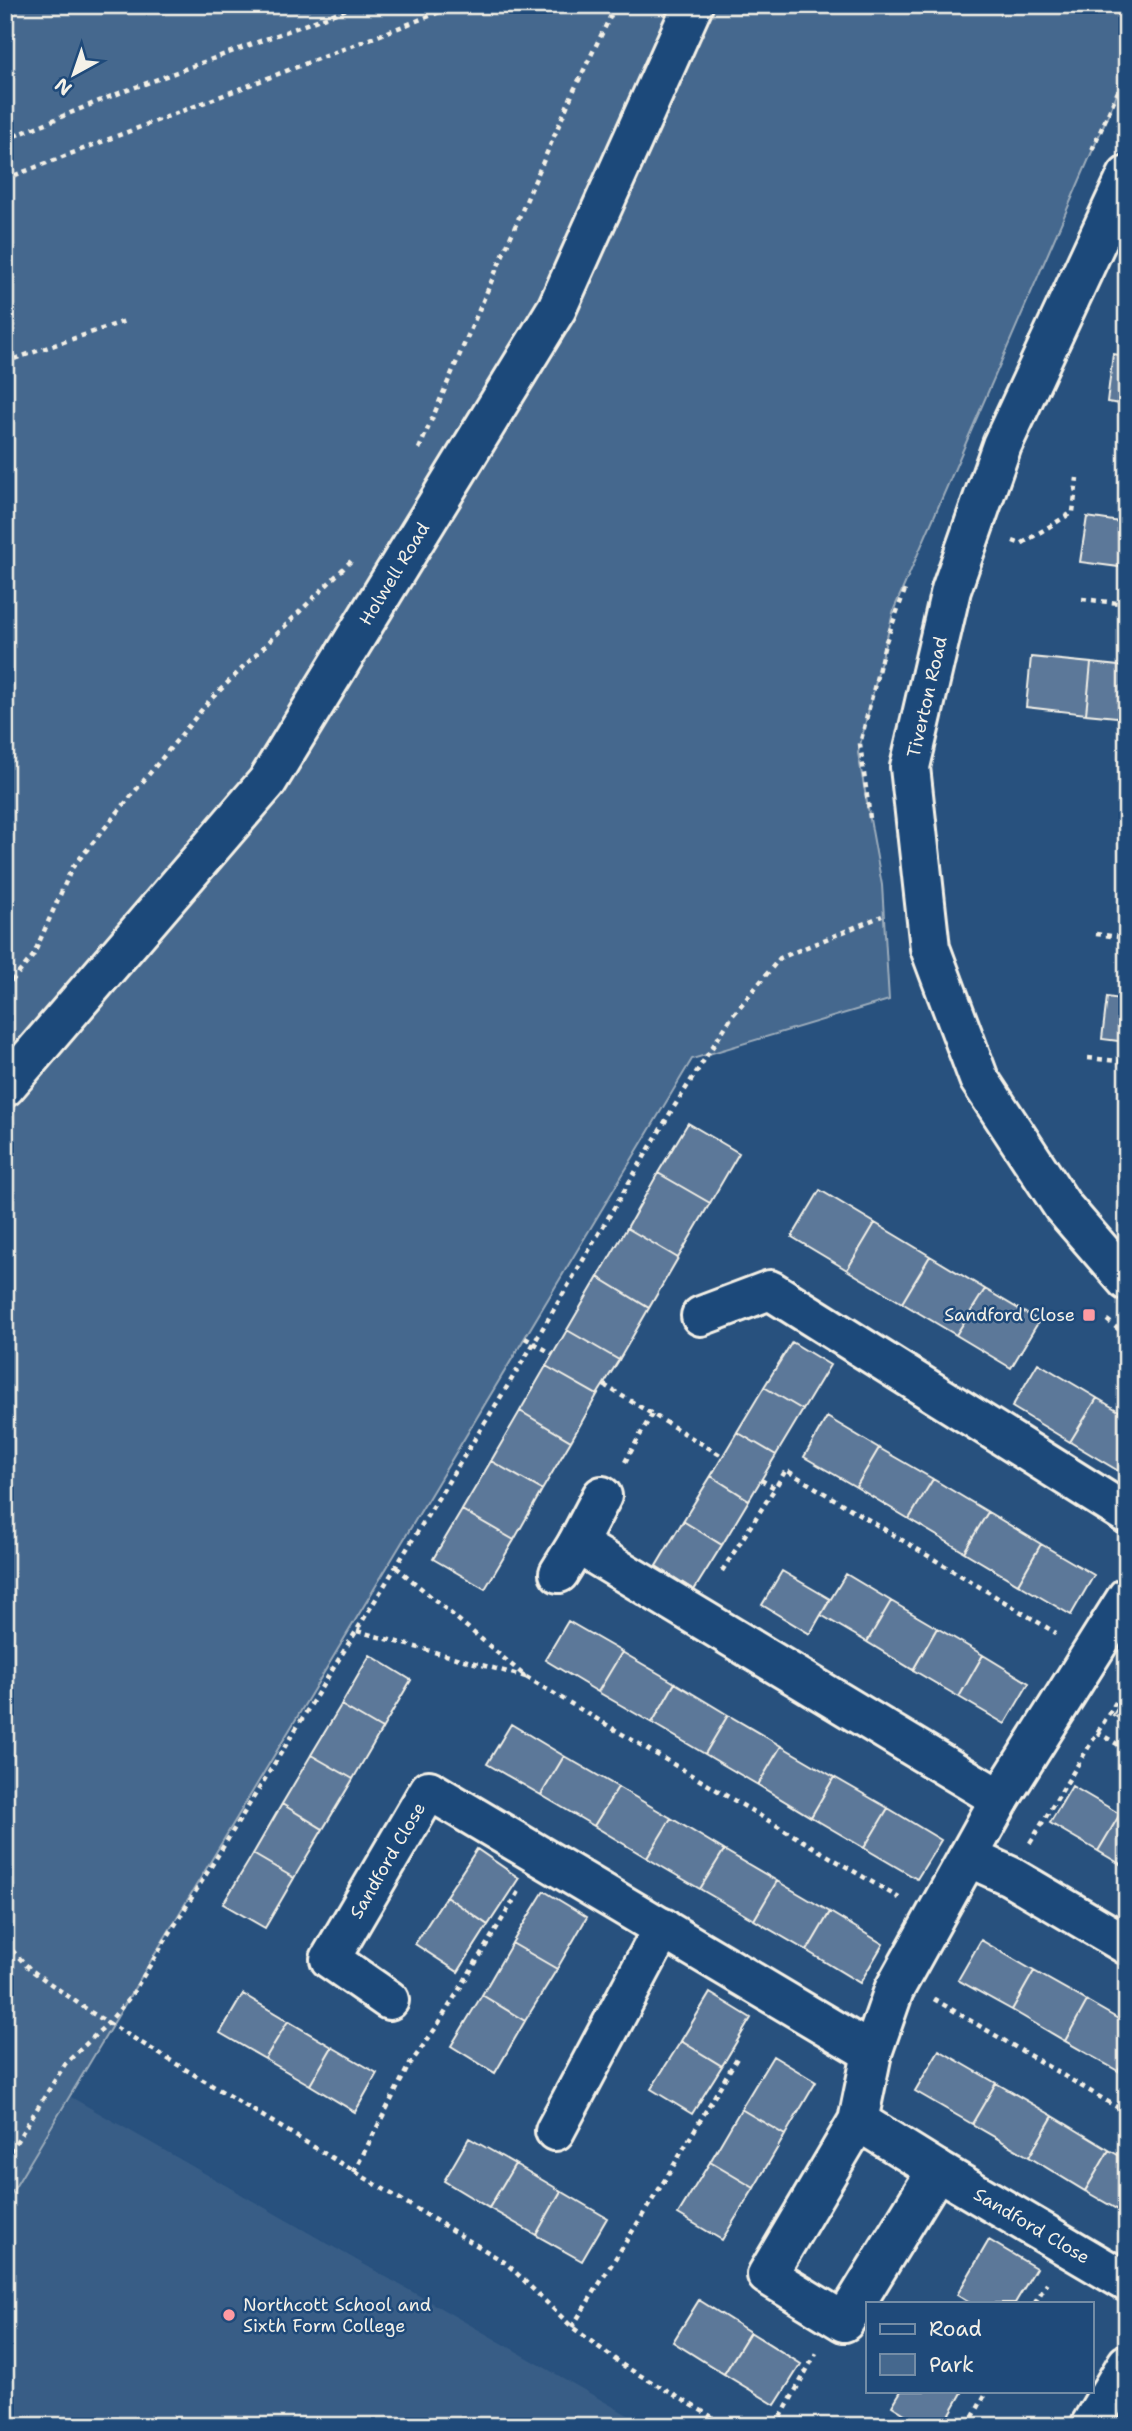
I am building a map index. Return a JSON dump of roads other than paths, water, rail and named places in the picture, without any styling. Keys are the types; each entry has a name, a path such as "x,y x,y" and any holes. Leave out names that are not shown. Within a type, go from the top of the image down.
{"street":[{"name":"Holwell Road","path":"5,1087 267,782 557,308 693,5"},
{"name":"Tiverton Road","path":"1127,176 1002,445 951,590 910,767 930,948 979,1079 1063,1206 1127,1281"},
{"path":"701,1316 770,1290 1127,1514"},
{"path":"602,1496 568,1559 1000,1800"},
{"path":"937,2171 845,2322 767,2275 858,2122 872,2053 894,1990 1000,1800 1127,1597"},
{"name":"Sandford Close","path":"389,2000 330,1959 429,1790 872,2053"},
{"path":"968,1857 1010,1876 1127,1945"},
{"path":"555,2131 663,1928"},
{"name":"Sandford Close","path":"858,2122 1127,2282"},
{"path":"1090,2426 1127,2364"}],"place":[{"name":"Sandford Close","path":"1089,1315"},
{"name":"Northcott School and Sixth Form College","path":"229,2315"}]}
